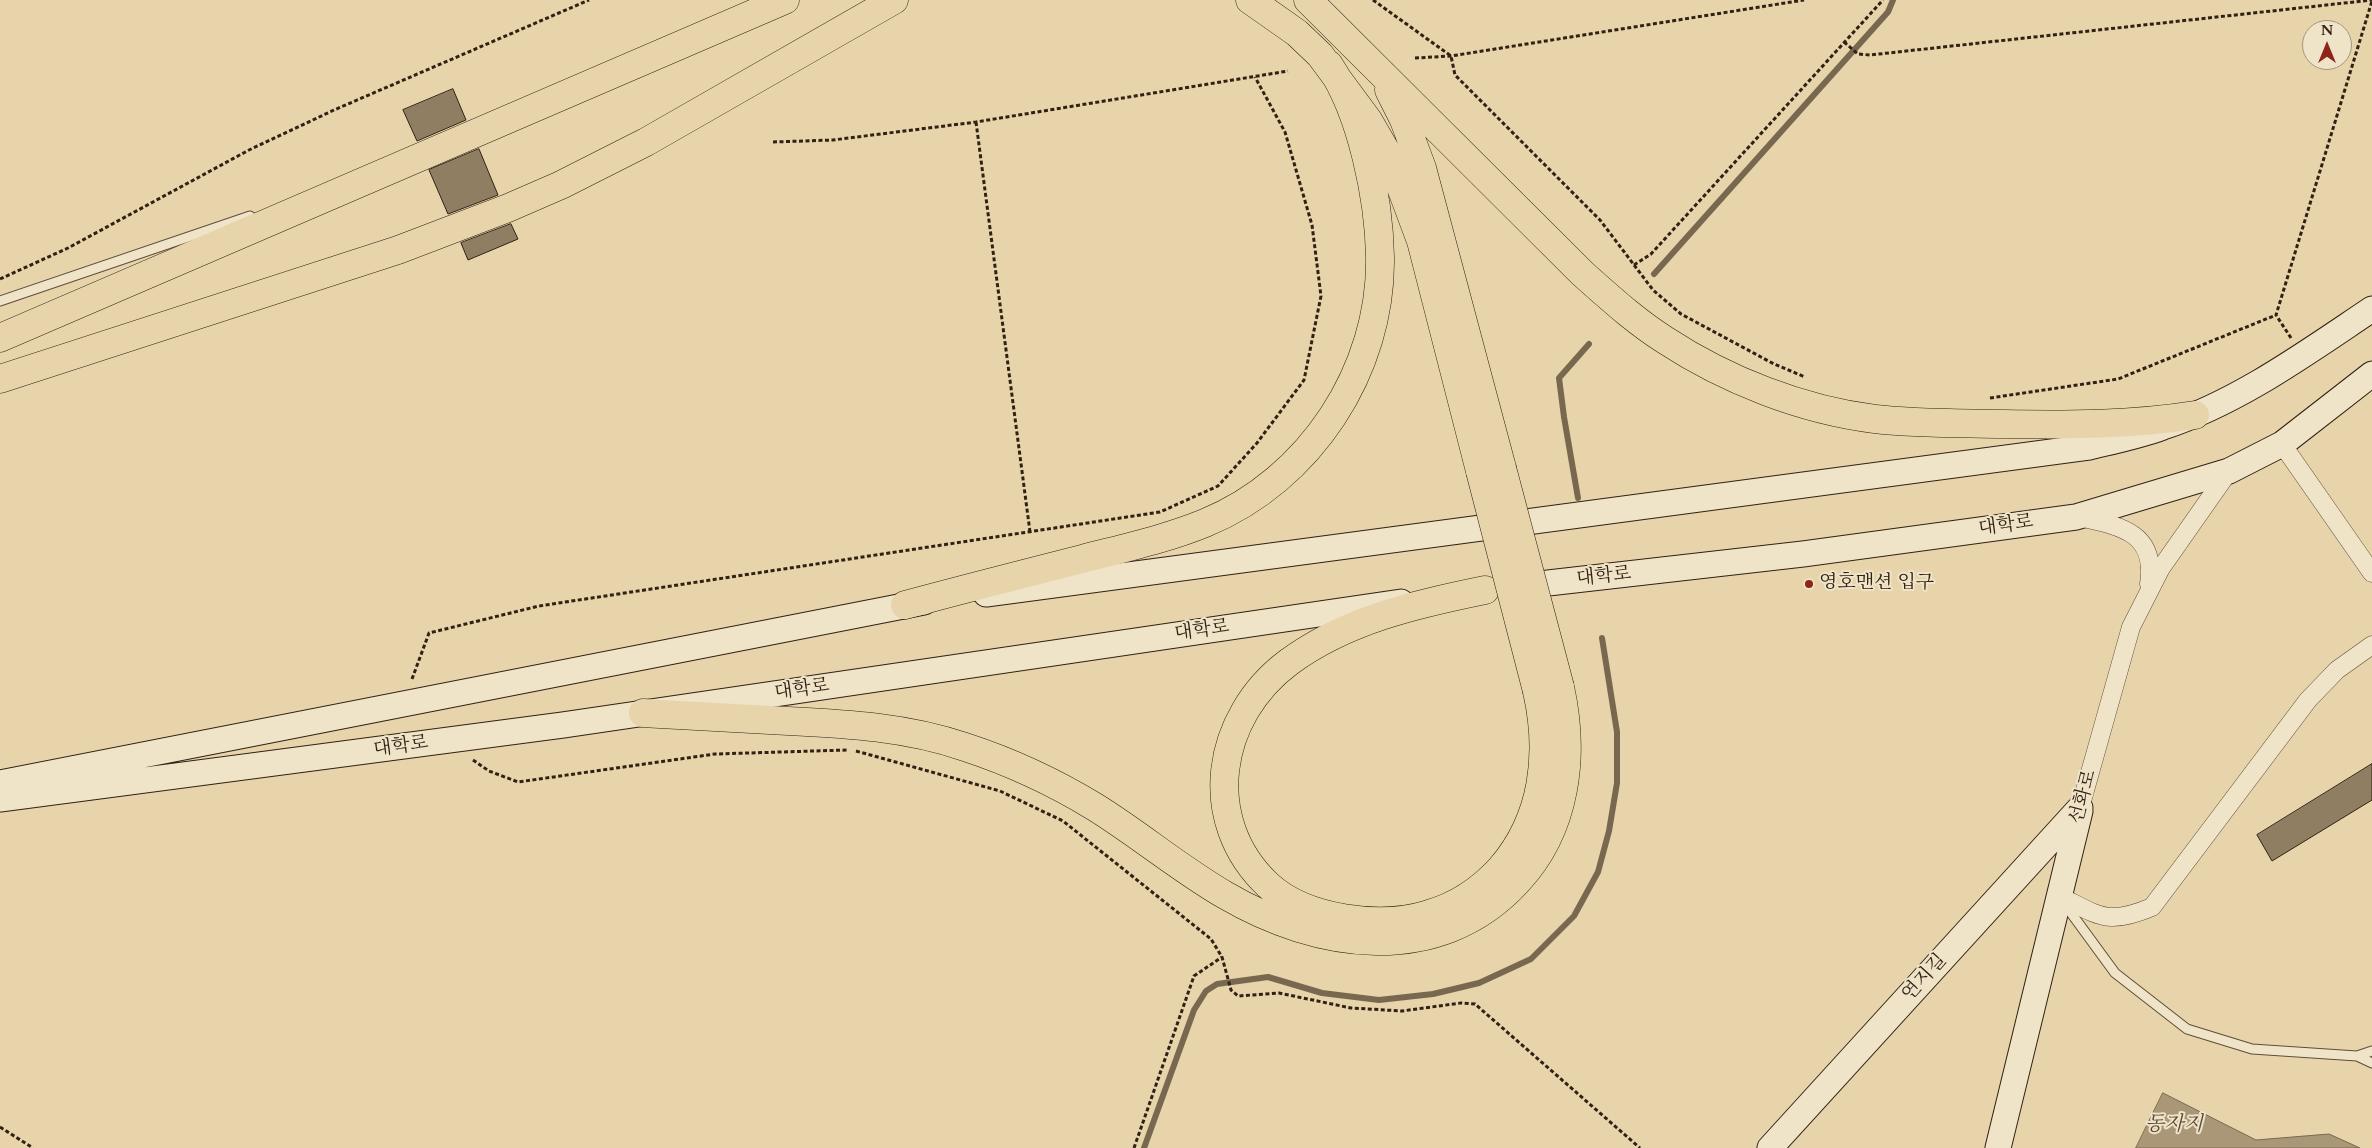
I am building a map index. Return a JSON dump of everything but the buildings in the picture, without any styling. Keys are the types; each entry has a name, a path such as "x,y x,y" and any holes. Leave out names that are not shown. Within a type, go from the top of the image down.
{"highway":[{"path":"0,338 784,0"},
{"path":"0,379 398,250 508,208 561,185 646,142 894,0"},
{"path":"1250,0 1297,33 1329,65 1379,137 1405,194 1421,241 1491,470"},
{"path":"1308,0 1604,294 1664,340 1726,374 1767,391 1817,406 1860,416 1894,420 2094,425 2146,422 2196,415"},
{"path":"643,713 860,725 907,732 962,746 1027,770 1060,786 1147,842 1203,882 1269,918 1325,935 1362,940 1399,940 1417,939 1445,932 1484,912 1520,880 1540,853 1560,805 1565,777 1567,731 1548,689 1491,470 1414,146 1390,91 1358,48"},
{"path":"905,604 1144,543 1206,522 1230,510 1276,480 1330,422 1347,394 1367,343 1376,309 1380,262 1375,200 1365,154 1349,105 1329,65"},
{"path":"1485,590 1414,606 1358,624 1289,662 1267,681 1244,710 1227,754 1224,769 1228,816 1239,846 1257,872 1269,885 1285,897 1304,907 1339,918 1363,920 1407,919 1428,915 1467,898 1493,877 1505,863 1522,837 1534,811 1544,763 1544,728 1548,689"}],"main road":[{"path":"0,783 905,604 2064,450 2131,437 2196,415 2302,355 2372,309"},
{"name":"대학로","path":"0,799 446,741 1485,590 1803,554 2076,517 2229,471 2282,444 2372,374"},
{"name":"선화로","path":"1998,1148 2080,808"},
{"name":"연지길","path":"1770,1148 2080,808"}],"street":[{"path":"2282,444 2372,573"},
{"name":"선화로","path":"2080,808 2131,626 2161,568 2229,471"},
{"path":"2076,517 2119,526 2143,542 2152,567 2148,594"},
{"path":"2059,896 2098,915 2116,919 2152,907 2308,700 2337,670 2372,645"}],"lane":[{"path":"288,204 400,166"},
{"path":"0,301 260,213"},
{"path":"2059,896 2115,973 2188,1029 2252,1049 2358,1056 2372,1063"},
{"path":"2358,1056 2372,1051"}],"path":[{"path":"0,279 68,248 249,150 334,110 589,0"},
{"path":"1373,0 1451,56 1455,74 1600,220 1653,290 1681,314 1774,364 1812,380"},
{"path":"1415,58 1451,56 1804,0"},
{"path":"1634,265 1651,254 1883,0"},
{"path":"1844,42 1858,54 1870,55 2372,0 2276,315 2302,355"},
{"path":"773,142 833,140 976,122 1288,72"},
{"path":"404,703 429,633 539,606 1160,512 1218,486 1256,443 1304,380 1321,296 1312,225 1285,132 1255,77"},
{"path":"976,122 1030,532"},
{"path":"1985,398 2005,397 2118,379 2276,315"},
{"path":"446,741 489,771 518,782 715,754 853,750 1000,792 1063,821 1211,939 1222,957 1231,990 1238,996 1279,993 1351,1008 1402,1011 1461,1003 1475,1004 1640,1148"},
{"path":"1134,1148 1194,976 1222,957"},
{"path":"0,1127 33,1148"}],"water":[{"name":"동자지","path":"2163,1093 2256,1140 2329,1134 2360,1148 2136,1148"}],"waterway":[{"path":"1654,274 1888,12 1893,0"},
{"path":"1578,498 1559,378 1589,344"},
{"path":"1144,1148 1194,1010 1206,991 1217,984 1268,977 1322,993 1379,1000 1433,994 1479,983 1531,959 1574,916 1598,872 1609,831 1617,783 1617,732 1602,638"}],"place":[{"name":"영호맨션 입구","path":"1809,584"}]}
